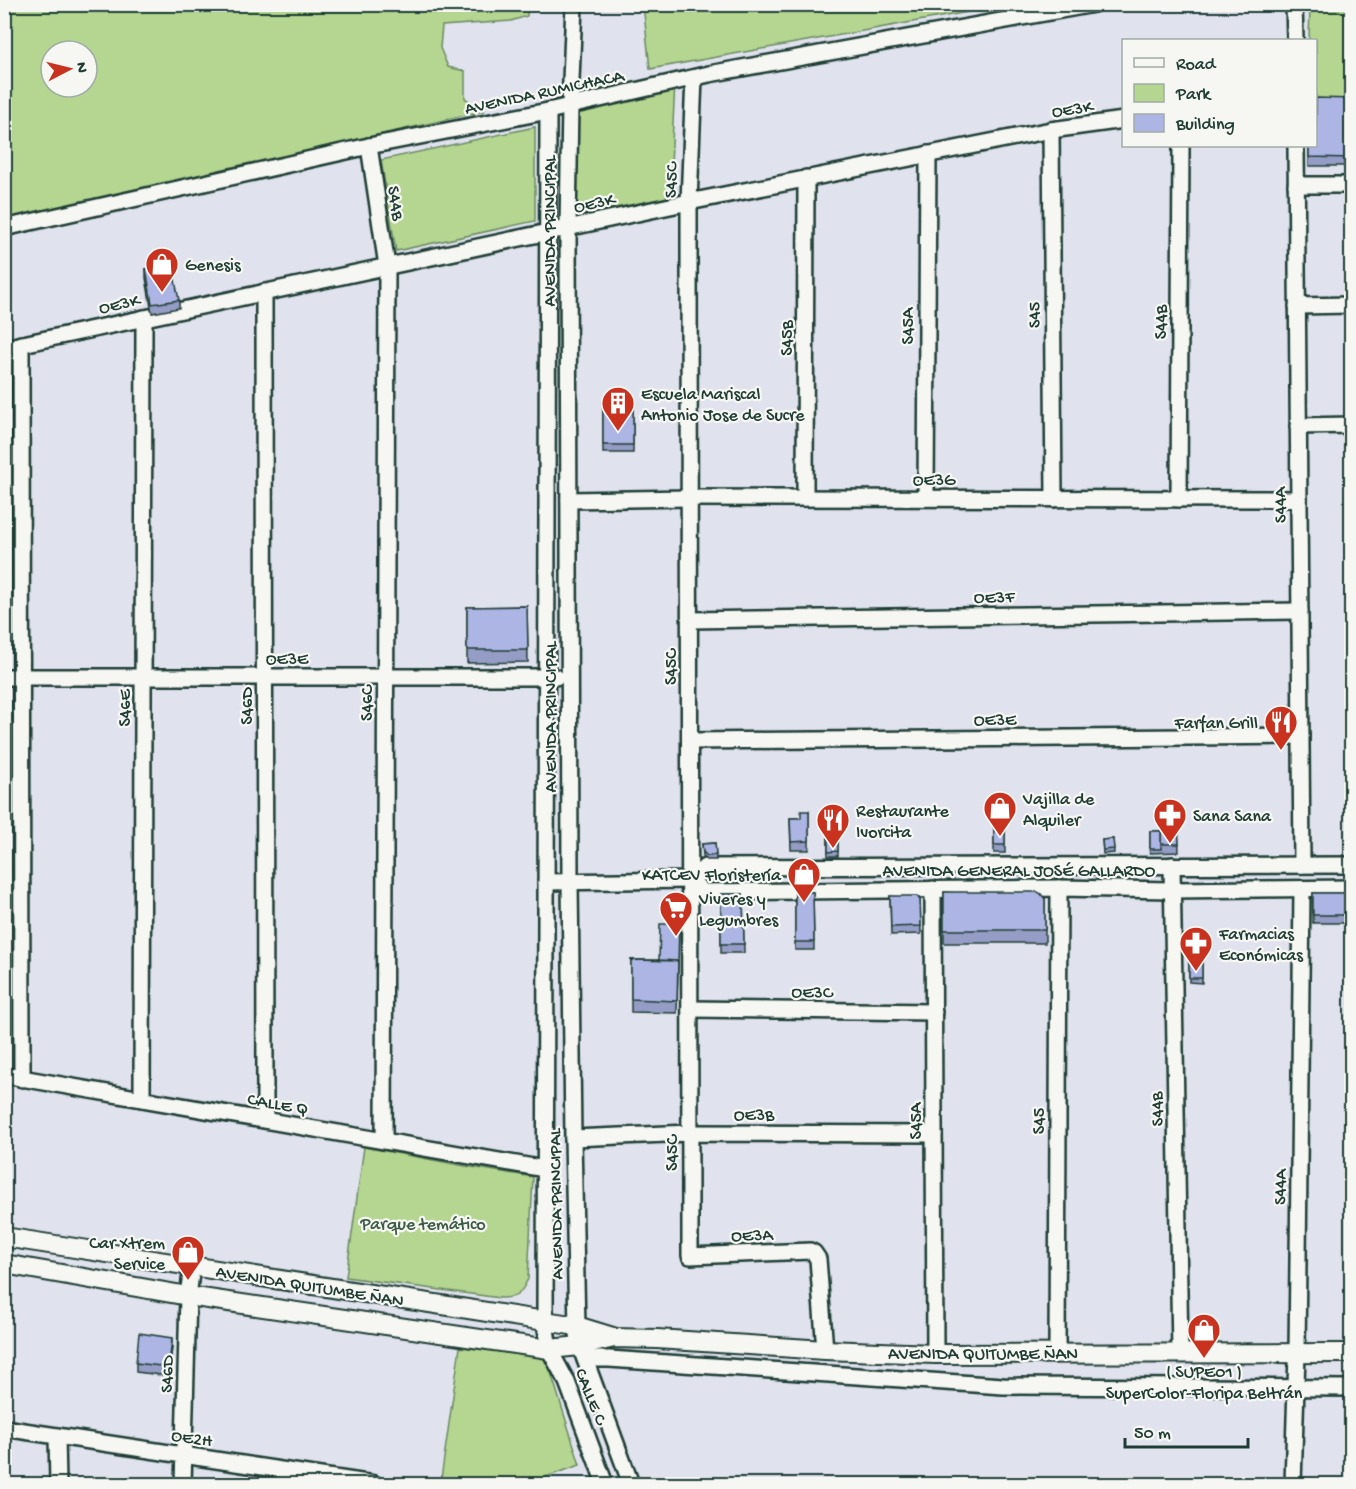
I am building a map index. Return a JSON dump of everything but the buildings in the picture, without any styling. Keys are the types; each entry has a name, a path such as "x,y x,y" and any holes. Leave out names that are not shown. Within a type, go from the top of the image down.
{"street":[{"name":"AVENIDA PRINCIPAL","path":"574,4 568,227 570,882 573,1138 580,1340"},
{"name":"AVENIDA RUMICHACA","path":"4,228 369,146 548,111 709,74 1094,4"},
{"path":"1294,4 1295,39"},
{"name":"S45C","path":"690,1256 689,202 694,78"},
{"name":"AVENIDA PRINCIPAL","path":"545,1322 548,111"},
{"name":"OE3K","path":"4,348 806,178 1051,130 1122,120"},
{"name":"S45","path":"1051,130 1054,499"},
{"name":"S44B","path":"369,146 387,266"},
{"name":"S44B","path":"1179,499 1181,147"},
{"name":"S44A","path":"1296,147 1302,865"},
{"name":"S45A","path":"926,498 928,154"},
{"name":"S45B","path":"806,178 806,498"},
{"path":"1296,185 1352,185"},
{"name":"S46C","path":"384,1141 387,266"},
{"name":"S46D","path":"264,292 265,1120"},
{"path":"1297,306 1352,305"},
{"name":"S46E","path":"142,1099 144,318"},
{"path":"21,344 22,1078"},
{"path":"1298,426 1352,425"},
{"name":"OE3G","path":"570,500 689,498 1299,499"},
{"name":"OE3F","path":"690,620 1300,611"},
{"name":"OE3E","path":"4,677 570,678"},
{"name":"OE3E","path":"690,741 1301,736"},
{"name":"S44B","path":"1172,865 1180,1353"},
{"name":"AVENIDA GENERAL JOSÉ GALLARDO","path":"546,882 690,880 705,867 1352,865"},
{"name":"AVENIDA GENERAL JOSÉ GALLARDO","path":"690,880 704,892 1059,888 1172,890 1352,888"},
{"name":"S45","path":"1057,1354 1059,888"},
{"name":"S45A","path":"933,889 935,1354"},
{"name":"S44A","path":"1293,1485 1297,1353 1302,889"},
{"name":"OE3C","path":"690,1009 934,1012"},
{"name":"CALLE Q","path":"4,1076 545,1169"},
{"name":"OE3B","path":"573,1138 690,1133 934,1134"},
{"name":"AVENIDA QUITUMBE ÑAN","path":"4,1237 545,1322 580,1340"},
{"name":"OE3A","path":"690,1256 810,1251 814,1253 818,1259 825,1350"},
{"name":"AVENIDA QUITUMBE ÑAN","path":"4,1264 188,1296 549,1349 580,1340 614,1338 935,1354 1352,1353"},
{"name":"S46D","path":"183,1485 188,1296 192,1266"},
{"name":"CALLE C","path":"545,1322 549,1349 567,1382 605,1485"},
{"path":"580,1340 609,1359 1003,1386 1352,1388"},
{"name":"CALLE C","path":"580,1340 631,1485"},
{"name":"OE2H","path":"4,1428 183,1455 302,1479 374,1485"},
{"path":"57,1436 58,1485"}],"green space":[{"path":"643,4 1007,4 1007,5 650,69"},
{"path":"4,5 528,5 527,16 511,21 442,26 440,48 448,67 465,71 465,98 484,111 5,220"},
{"path":"1310,5 1351,5 1351,107 1317,107 1317,39 1309,39"},
{"path":"675,82 669,206 568,227 570,106"},
{"path":"535,127 535,221 396,251 381,160"},
{"name":"Parque temático","path":"364,1147 533,1177 528,1279 520,1292 515,1296 500,1298 346,1277"},
{"path":"460,1347 546,1357 580,1465 526,1484 444,1484 441,1479"}],"place":[{"name":"Genesis","path":"162,293"},
{"name":"Escuela Mariscal Antonio Jose de Sucre","path":"618,432"},
{"name":"Farfan Grill","path":"1281,751"},
{"name":"Vajilla de Alquiler","path":"1000,837"},
{"name":"Sana Sana","path":"1170,844"},
{"name":"Restaurante Ivorcita","path":"833,849"},
{"name":"KATCEV Floristería","path":"804,903"},
{"name":"Viveres y Legumbres","path":"676,937"},
{"name":"Farmacias Económicas","path":"1196,972"},
{"name":"Car Xtrem Service","path":"188,1281"},
{"name":"( SUPE01 ) SuperColor-Floripa Beltrán","path":"1204,1359"}]}
